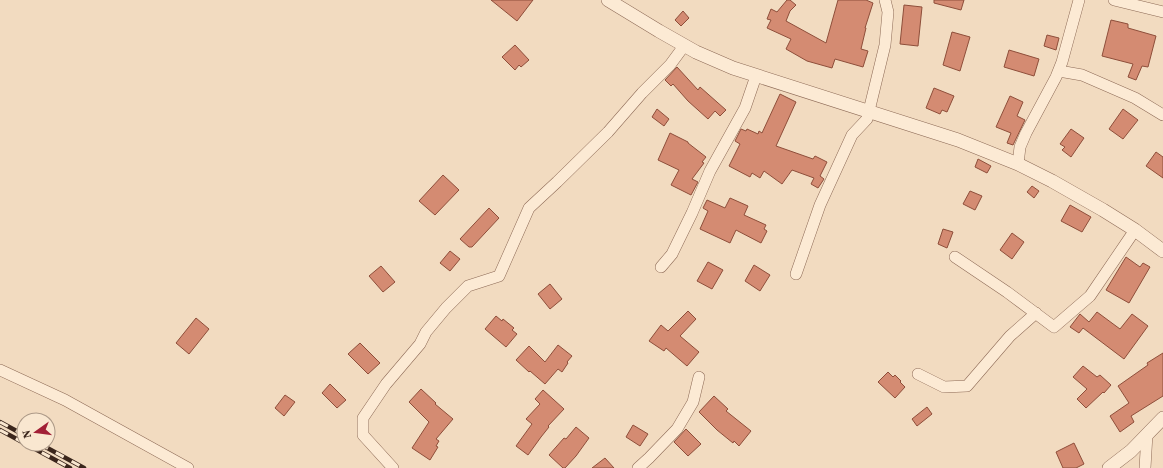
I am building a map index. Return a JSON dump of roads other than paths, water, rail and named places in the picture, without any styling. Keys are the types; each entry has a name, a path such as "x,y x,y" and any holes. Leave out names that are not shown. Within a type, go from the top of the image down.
{"street":[{"path":"608,0 684,46 718,61 756,76 958,140 1018,164 1052,181 1103,210 1135,230 1163,251"},
{"path":"796,274 820,205 852,134 867,119 885,45 888,12 885,0"},
{"path":"1018,164 1020,147 1026,133 1062,62 1079,0"},
{"path":"1114,0 1163,12"},
{"path":"393,468 363,435 363,418 386,384 420,344 426,332 441,314 468,286 499,276 529,208 608,132 642,93 670,65 684,46"},
{"path":"1058,71 1082,75 1135,98 1163,116"},
{"path":"661,267 672,254 710,171 745,108 756,76"},
{"path":"955,257 1007,292 1054,327 1090,296 1135,230"},
{"path":"918,374 944,387 966,386 1010,336 1036,313"},
{"path":"0,370 65,400 188,468"},
{"path":"638,468 677,429 693,402 698,377"},
{"path":"1109,468 1131,451 1163,418"},
{"path":"1145,468 1147,434"}],"railway":[{"path":"0,422 16,431"},
{"path":"0,430 16,439"},
{"path":"41,452 70,468"},
{"path":"55,452 84,468"}]}
